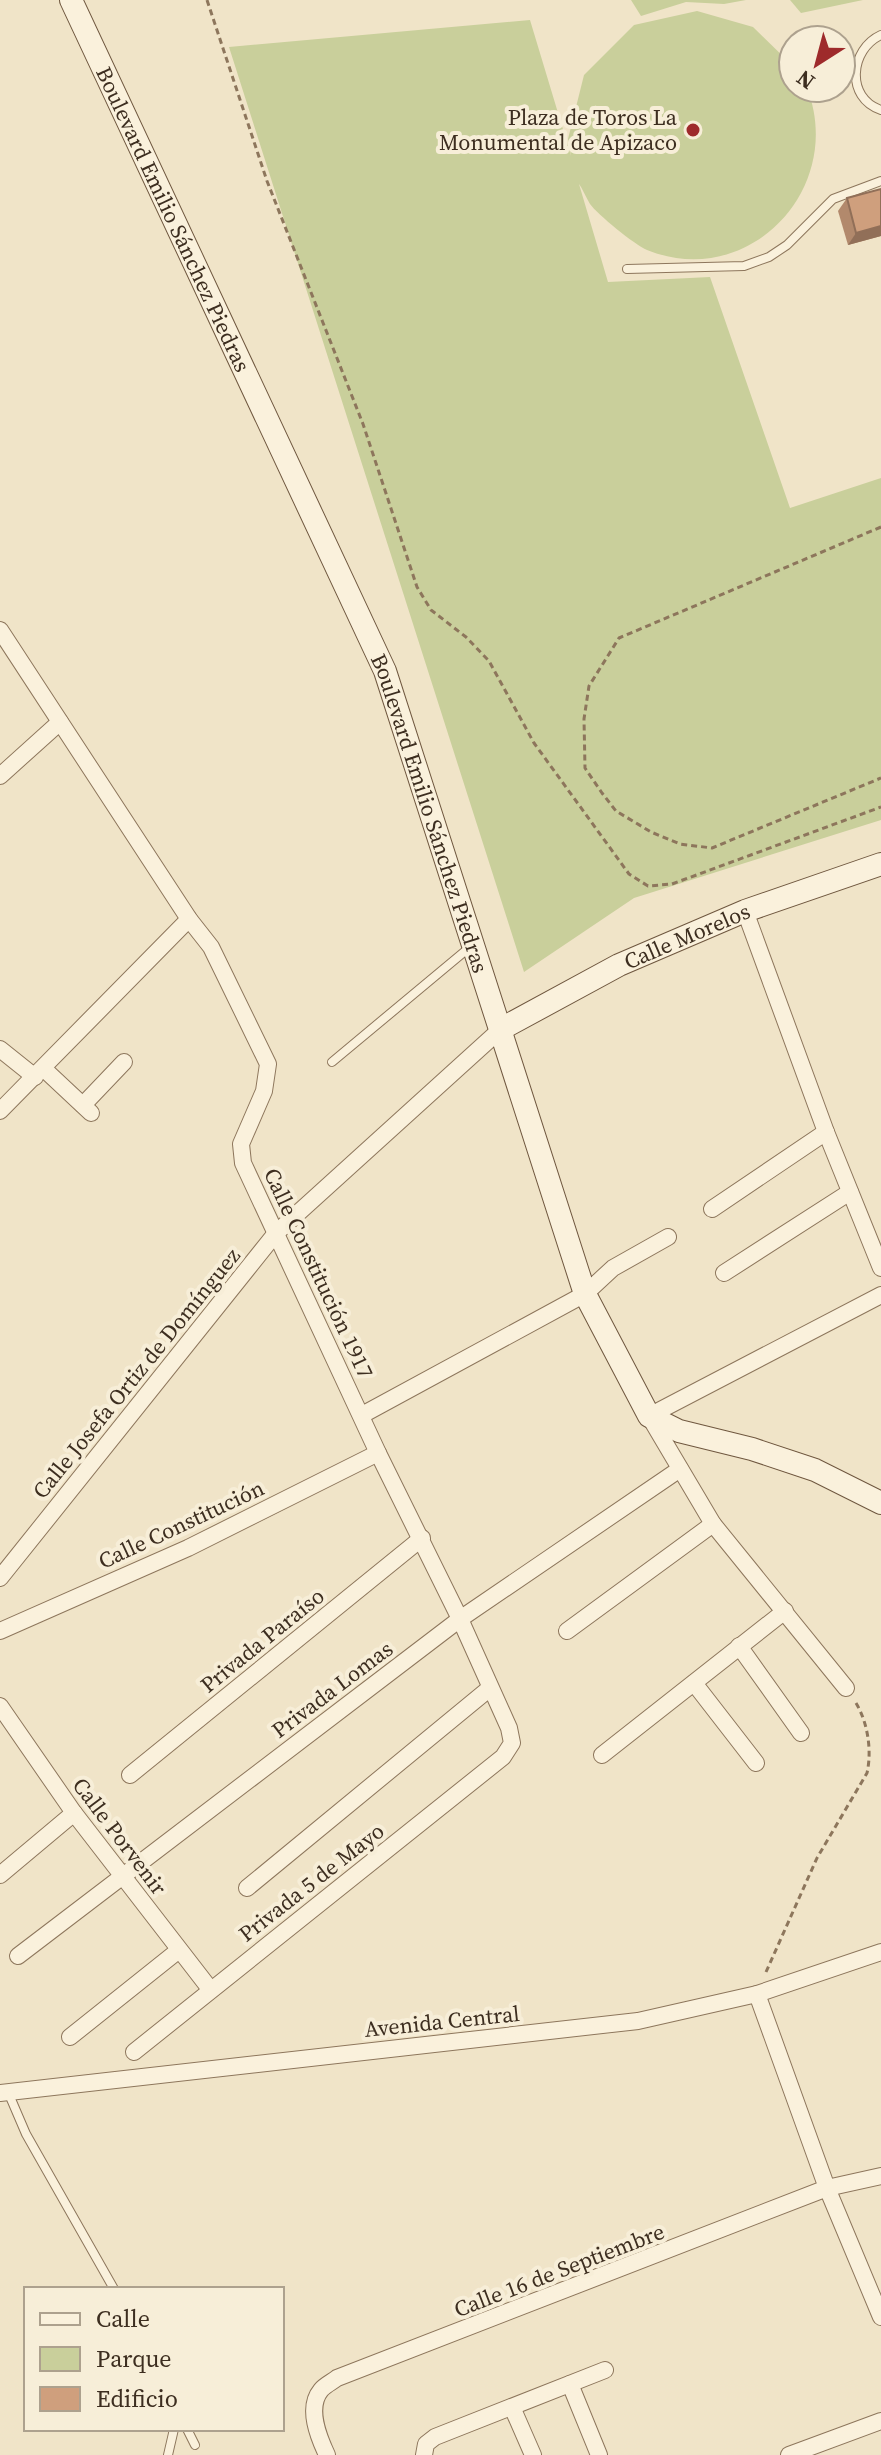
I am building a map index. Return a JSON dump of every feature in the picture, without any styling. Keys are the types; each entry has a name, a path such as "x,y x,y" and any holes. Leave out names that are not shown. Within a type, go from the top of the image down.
{"main road":[{"name":"Boulevard Emilio Sánchez Piedras","path":"71,0 385,671 585,1294 649,1416"},
{"name":"Calle Morelos","path":"501,1029 619,965 745,911 881,864"},
{"path":"649,1416 679,1431 752,1449 815,1470 881,1503"}],"street":[{"name":"Calle Constitución 1917","path":"0,630 189,919 211,947 268,1064 264,1091 241,1144 243,1163 378,1453 460,1619 509,1728 512,1743"},
{"path":"0,776 60,722"},
{"path":"745,911 826,1132 881,1267"},
{"path":"0,1111 189,919"},
{"name":"Calle Josefa Ortiz de Domínguez","path":"0,1578 276,1233 501,1029"},
{"path":"0,1049 87,1109 124,1062"},
{"path":"712,1209 826,1132"},
{"path":"724,1273 850,1192"},
{"path":"362,1415 585,1294 613,1268 668,1237"},
{"path":"846,1688 713,1524 649,1416 881,1295"},
{"name":"Calle Constitución","path":"0,1631 188,1548 378,1453"},
{"name":"Privada Lomas","path":"18,1956 460,1619 680,1469"},
{"path":"567,1631 713,1524"},
{"name":"Privada Paraíso","path":"130,1775 422,1538"},
{"path":"602,1755 785,1611"},
{"path":"739,1646 801,1733"},
{"path":"694,1683 756,1763"},
{"path":"247,1888 490,1688"},
{"name":"Calle Porvenir","path":"0,1706 74,1813 210,1989"},
{"name":"Privada 5 de Mayo","path":"134,2052 503,1757 512,1743"},
{"path":"0,1875 74,1813"},
{"path":"70,2037 179,1950"},
{"name":"Avenida Central","path":"4,2092 638,2021 757,1994 881,1952"},
{"path":"757,1994 827,2188 881,2317"},
{"name":"Calle 16 de Septiembre","path":"327,2455 317,2428 315,2400 321,2389 337,2378 827,2188 881,2176"},
{"path":"425,2450 435,2437 605,2370"},
{"path":"570,2384 599,2455"},
{"path":"512,2407 533,2455"},
{"path":"789,2455 881,2421"}],"lane":[{"path":"881,35 861,50 854,70 859,91 873,108 881,110"},
{"path":"627,269 744,266 769,257 787,245 833,199 881,181"},
{"path":"332,1062 474,944"},
{"path":"4,2092 113,2287"},
{"path":"168,2455 174,2431"},
{"path":"188,2431 195,2445"}],"path":[{"path":"207,0 267,181 363,424 417,587 431,610 466,637 489,661 534,743 629,874 648,886 672,884 881,807"},
{"path":"881,527 619,638 589,686 584,731 585,768 616,811 651,832 680,844 712,848 881,778"},
{"path":"757,1994 817,1858 867,1773 870,1758 863,1714 846,1688"}],"green space":[{"path":"631,0 746,0 724,4 686,2 641,16"},
{"path":"790,0 863,0 801,13"},
{"path":"697,11 753,27 777,50 777,104 811,104 816,125 813,161 800,194 780,222 753,243 721,256 685,259 647,250 594,209 579,184 608,282 710,277 790,508 881,478 881,820 634,898 524,972 229,47 530,20 571,156 568,139 584,75 634,25"}],"building":[{"path":"881,189 881,226 856,233 847,198"}],"place":[{"name":"Plaza de Toros La Monumental de Apizaco","path":"693,130"}]}
